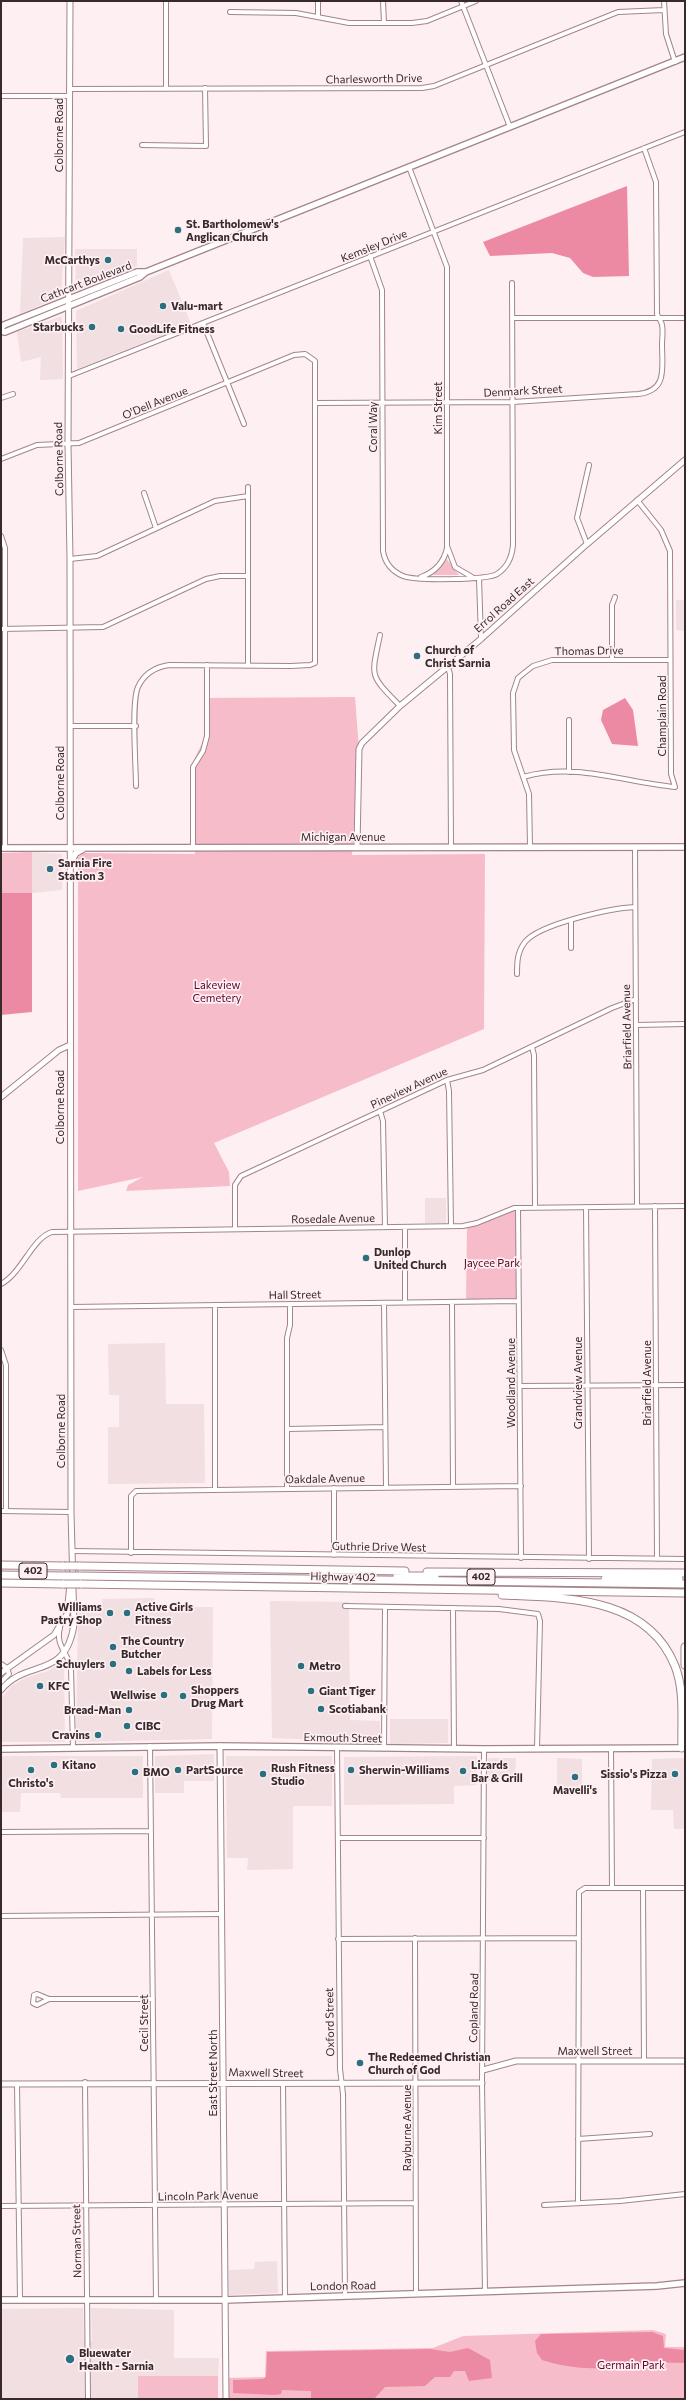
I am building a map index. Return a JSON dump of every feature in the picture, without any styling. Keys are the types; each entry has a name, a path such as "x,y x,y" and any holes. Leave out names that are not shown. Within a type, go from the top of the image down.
{"highway":[{"path":"1,1565 64,1571"},
{"name":"Highway 402","path":"1,1570 685,1579"},
{"path":"78,1570 685,1573"},
{"path":"78,1570 685,1584"},
{"path":"1,1575 64,1571"},
{"name":"Highway 402","path":"1,1583 685,1593"},
{"path":"370,1588 576,1600 604,1605 634,1617 650,1629 664,1647 676,1667 681,1690 683,1748"},
{"path":"685,1647 685,1665"}],"main road":[{"path":"146,272 409,166 685,58"},
{"name":"Cathcart Boulevard","path":"137,272 146,272 140,277 6,332 1,330 4,325 69,299 137,272"},
{"name":"Michigan Avenue","path":"3,848 685,847"},
{"path":"70,862 76,853 86,848"},
{"name":"Exmouth Street","path":"1,1749 150,1746 454,1749 683,1748"},
{"name":"London Road","path":"1,2300 224,2300 485,2292 685,2283"}],"street":[{"name":"Colborne Road","path":"64,1652 70,1641 74,1625 78,1570 72,1551 71,1512 70,559 68,444 70,306 70,1"},
{"path":"166,1 166,89"},
{"path":"318,1 318,16"},
{"path":"384,1 384,23"},
{"path":"461,1 510,127"},
{"path":"230,12 291,12 349,23 423,22 476,1"},
{"path":"664,1 666,34 675,62"},
{"name":"Charlesworth Drive","path":"69,89 422,88 434,86 618,12 664,10"},
{"path":"142,145 206,146 205,88"},
{"path":"1,96 69,96"},
{"name":"Kemsley Drive","path":"69,376 685,132"},
{"path":"644,148 656,182 658,318"},
{"name":"Kim Street","path":"409,166 447,267 447,546 455,567 465,575 479,578"},
{"name":"Coral Way","path":"370,256 382,290 383,551 387,564 393,570 405,577 479,578 498,574 506,565 512,552 512,283"},
{"path":"512,318 685,318"},
{"name":"Denmark Street","path":"316,402 513,402 648,393 654,390 661,380 662,322 658,318"},
{"path":"203,323 244,424"},
{"name":"O'Dell Avenue","path":"1,459 37,444 79,443 228,384 294,355 305,354 313,358 316,367 316,402"},
{"path":"1,398 13,394"},
{"path":"136,786 136,692 141,682 149,673 169,665 248,666 310,665 315,663 316,402"},
{"name":"Errol Road East","path":"358,847 359,749 400,706 481,639 637,500 685,460"},
{"path":"587,544 577,518 589,466"},
{"path":"248,488 248,666"},
{"path":"144,493 156,528"},
{"path":"70,559 97,556 215,501 248,496"},
{"name":"Champlain Road","path":"523,778 542,772 595,772 675,787 671,774 670,551 661,530 637,500"},
{"path":"1,536 5,548 3,629 3,848"},
{"path":"417,578 436,569 445,557 447,546"},
{"path":"3,629 103,627 210,578 248,576"},
{"path":"479,578 481,639"},
{"path":"612,660 612,605 615,597"},
{"path":"380,634 373,666 374,678 400,706"},
{"name":"Thomas Drive","path":"530,847 530,802 514,750 513,693 518,678 533,666 552,660 670,660"},
{"path":"192,847 193,767 203,751 207,736 207,666"},
{"path":"448,667 450,674 451,848"},
{"path":"569,720 569,772"},
{"path":"70,726 136,726"},
{"name":"Briarfield Avenue","path":"635,847 637,1207"},
{"path":"517,974 519,953 529,938 543,929 613,909 635,907"},
{"path":"571,948 572,921"},
{"name":"Pineview Avenue","path":"235,1229 235,1185 238,1178 447,1080 483,1070 636,999"},
{"path":"637,1025 685,1024"},
{"path":"1,1097 59,1050 70,1045"},
{"path":"532,1047 534,1055 535,1208"},
{"path":"447,1080 450,1091 451,1226"},
{"path":"380,1111 383,1121 385,1227"},
{"name":"Briarfield Avenue","path":"655,1206 657,1559"},
{"name":"Rosedale Avenue","path":"1,1284 14,1275 44,1236 52,1232 451,1226 474,1224 502,1211 518,1208 685,1206"},
{"name":"Grandview Avenue","path":"586,1207 589,1559"},
{"name":"Woodland Avenue","path":"518,1208 521,1558"},
{"path":"405,1227 405,1302"},
{"name":"Hall Street","path":"71,1307 519,1301"},
{"path":"452,1302 453,1487"},
{"path":"384,1303 386,1487"},
{"path":"287,1489 287,1338 290,1326 290,1304"},
{"path":"215,1305 215,1490"},
{"path":"1,1350 5,1362 3,1377 3,1511 71,1512"},
{"path":"520,1386 685,1385"},
{"path":"287,1429 385,1427"},
{"name":"Oakdale Avenue","path":"131,1552 131,1496 136,1491 141,1490 520,1486"},
{"path":"334,1488 334,1556"},
{"name":"Guthrie Drive West","path":"72,1551 334,1556 685,1559"},
{"name":"Colborne Road","path":"73,1748 71,1668 59,1642 61,1626 68,1608 78,1570"},
{"path":"345,1606 513,1610 538,1614 540,1621 537,1748"},
{"path":"384,1748 385,1607"},
{"path":"453,1608 454,1749"},
{"path":"1,1673 40,1648 61,1626"},
{"path":"70,1641 68,1652 71,1668"},
{"path":"1,1690 17,1676 50,1665 64,1652"},
{"path":"1,1664 7,1668 9,1674 1,1682"},
{"name":"Cecil Street","path":"150,1746 156,2300"},
{"name":"East Street North","path":"220,1746 226,2399"},
{"name":"Oxford Street","path":"337,1747 338,1939 345,2296"},
{"path":"611,1748 612,1888"},
{"name":"Copland Road","path":"484,1749 482,2083 485,2292"},
{"path":"1,1832 151,1831"},
{"path":"338,1838 484,1838"},
{"path":"578,2204 580,1890 585,1888 685,1888"},
{"path":"643,1888 644,2061"},
{"path":"1,1916 222,1914"},
{"name":"Rayburne Avenue","path":"415,1938 416,2294"},
{"path":"338,1939 579,1938"},
{"path":"49,1999 153,1999"},
{"name":"Maxwell Street","path":"483,2070 516,2061 685,2061"},
{"name":"Maxwell Street","path":"1,2084 85,2082 342,2084 482,2083"},
{"name":"Norman Street","path":"85,2082 88,2399"},
{"path":"283,2083 285,2297"},
{"path":"17,2084 20,2300"},
{"path":"578,2139 650,2134"},
{"path":"544,2205 578,2204 685,2194"},
{"name":"Lincoln Park Avenue","path":"1,2206 416,2203"}],"shaded area":[{"path":"65,237 61,296 20,314 23,238"},
{"path":"75,249 137,249 137,266 76,291"},
{"path":"169,270 191,324 77,369 76,311"},
{"path":"62,316 63,379 40,380 41,357 21,362 17,332"},
{"path":"676,600 685,600 685,631 676,630"},
{"path":"32,852 62,854 62,890 32,893"},
{"path":"425,1198 446,1198 446,1223 425,1223"},
{"path":"165,1343 166,1404 204,1404 205,1483 108,1484 108,1427 119,1427 119,1395 109,1395 108,1344"},
{"path":"154,1598 156,1607 213,1607 212,1739 76,1742 78,1613 101,1613 102,1599"},
{"path":"270,1601 349,1602 350,1720 380,1721 380,1742 272,1738"},
{"path":"64,1661 65,1742 1,1742 1,1699 11,1686 25,1678 48,1671"},
{"path":"390,1719 448,1719 448,1743 390,1744"},
{"path":"214,1754 214,1781 184,1781 184,1793 155,1793 155,1756"},
{"path":"1,1756 143,1756 143,1798 61,1798 60,1793 21,1793 20,1812 1,1812"},
{"path":"226,1756 332,1756 332,1806 293,1806 293,1869 247,1870 248,1858 227,1858"},
{"path":"477,1756 477,1785 454,1786 454,1804 344,1805 344,1757"},
{"path":"488,1758 516,1758 515,1782 487,1781"},
{"path":"557,1758 582,1759 582,1791 557,1791"},
{"path":"685,1758 685,1829 674,1829 673,1810 651,1810 652,1759"},
{"path":"277,2261 278,2293 229,2295 229,2270 254,2269 255,2262"},
{"name":"Bluewater Health - Sarnia","path":"83,2308 84,2341 92,2341 91,2308 174,2310 174,2358 219,2358 218,2376 139,2376 138,2399 1,2399 1,2309"}],"green space":[{"path":"627,186 629,276 593,277 583,273 570,258 552,253 490,256 483,242"},
{"path":"446,558 459,575 433,575"},
{"name":"Lakeview Cemetery","path":"355,697 359,749 352,855 485,854 484,1029 214,1143 229,1172 230,1186 126,1191 128,1185 143,1177 78,1191 78,858 83,853 195,854 194,760 205,737 205,698"},
{"path":"625,698 633,710 638,746 612,744 601,720 603,710"},
{"path":"32,852 32,893 1,893 1,853"},
{"path":"1,893 32,893 32,1012 1,1015"},
{"name":"Jaycee Park","path":"511,1209 516,1209 518,1299 466,1300 467,1227"},
{"name":"Germain Park","path":"653,2330 666,2334 665,2347 685,2347 685,2399 226,2399 225,2378 265,2377 266,2351 433,2348 463,2336"},
{"path":"652,2332 663,2336 664,2348 685,2350 685,2363 646,2362 641,2366 579,2368 542,2360 537,2353 535,2341 541,2334"},
{"path":"468,2348 490,2360 492,2378 469,2381 465,2371 454,2371 450,2377 435,2377 425,2386 385,2387 374,2399 311,2399 311,2391 282,2390 281,2394 275,2395 233,2393 233,2380 263,2379 266,2377 267,2352 430,2349 450,2352"},
{"path":"138,2376 218,2376 218,2399 138,2399"}],"place":[{"name":"St. Bartholomew's Anglican Church","path":"178,230"},
{"name":"McCarthys","path":"108,260"},
{"name":"Valu-mart","path":"163,306"},
{"name":"Starbucks","path":"92,327"},
{"name":"GoodLife Fitness","path":"121,329"},
{"name":"Church of Christ Sarnia","path":"417,656"},
{"name":"Sarnia Fire Station 3","path":"50,869"},
{"name":"Dunlop United Church","path":"366,1258"},
{"name":"Williams Pastry Shop","path":"110,1613"},
{"name":"Active Girls Fitness","path":"127,1613"},
{"name":"The Country Butcher","path":"113,1647"},
{"name":"Schuylers","path":"113,1664"},
{"name":"Metro","path":"301,1666"},
{"name":"Labels for Less","path":"129,1671"},
{"name":"KFC","path":"40,1686"},
{"name":"Giant Tiger","path":"311,1691"},
{"name":"Wellwise","path":"164,1695"},
{"name":"Shoppers Drug Mart","path":"183,1696"},
{"name":"Scotiabank","path":"321,1709"},
{"name":"Bread-Man","path":"129,1710"},
{"name":"CIBC","path":"127,1726"},
{"name":"Cravins","path":"98,1735"},
{"name":"Kitano","path":"54,1765"},
{"name":"Christo's","path":"31,1770"},
{"name":"PartSource","path":"178,1770"},
{"name":"Sherwin-Williams","path":"351,1770"},
{"name":"Lizards Bar & Grill","path":"463,1771"},
{"name":"BMO","path":"135,1772"},
{"name":"Rush Fitness Studio","path":"263,1774"},
{"name":"Sissio's Pizza","path":"675,1774"},
{"name":"Mavelli's","path":"575,1777"},
{"name":"The Redeemed Christian Church of God","path":"360,2063"},
{"name":"Bluewater Health - Sarnia","path":"70,2359"}]}
